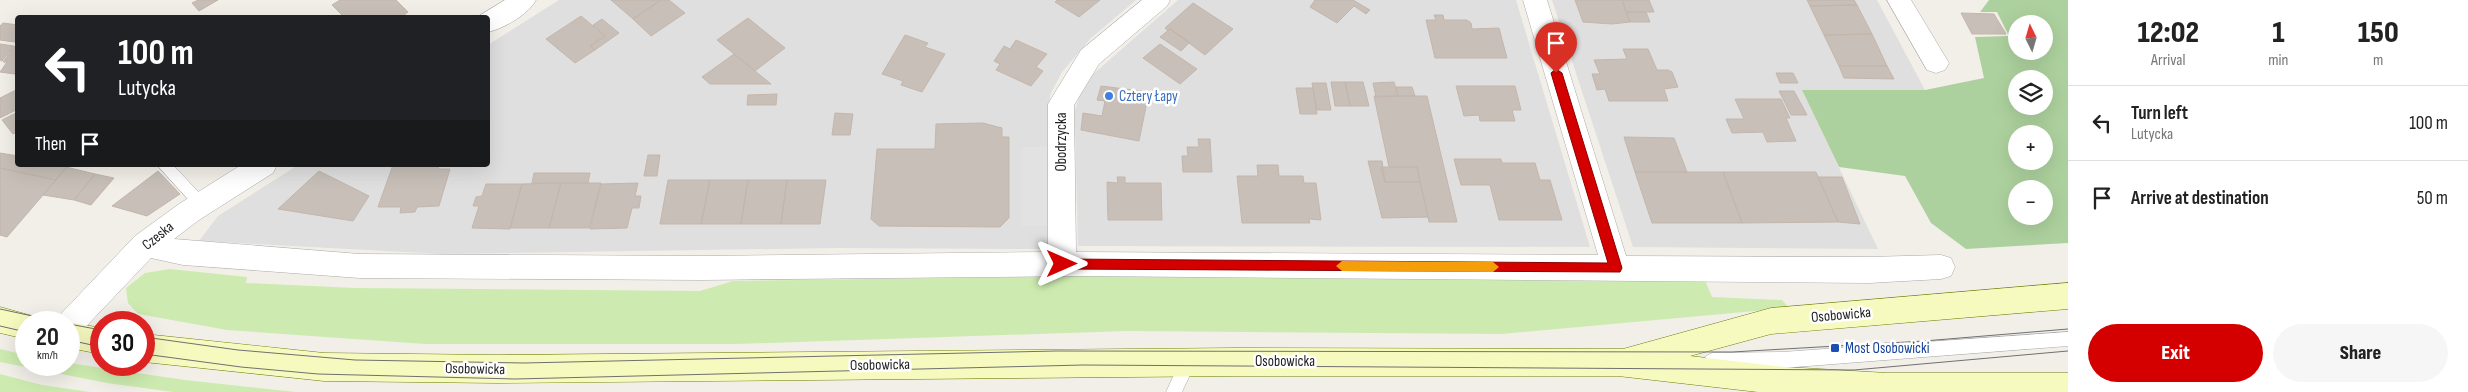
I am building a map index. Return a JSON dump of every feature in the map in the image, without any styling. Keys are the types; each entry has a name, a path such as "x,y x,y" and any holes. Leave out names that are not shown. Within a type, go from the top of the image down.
{"street":[{"path":"490,22 524,0"},
{"name":"Obodrzycka","path":"1062,254 1061,104 1090,57 1158,0"},
{"path":"1535,0 1616,268"},
{"path":"1899,0 1936,63"},
{"name":"Czeska","path":"80,313 145,245 201,204 260,167"},
{"path":"145,245 183,254 360,266 702,268 1062,254 1616,268 1869,270 1941,267"},
{"name":"Osobowicka","path":"1618,362 1771,321 2068,296"},
{"path":"0,320 15,323"},
{"name":"Osobowicka","path":"155,349 324,367 440,368 1188,362 1618,362 1784,381 1887,387 2068,387"}],"lane":[{"path":"166,167 201,204"},
{"path":"1618,362 1782,360 2068,338"},
{"path":"1174,392 1188,362"}],"shaded area":[{"path":"559,0 1136,0 1091,38 1062,72 1050,95 1050,241 1041,249 836,248 442,254 199,241 218,216 295,167 490,167 490,44"},
{"path":"1178,0 1516,0 1590,247 1078,246 1075,110 1081,91 1091,76"},
{"path":"1552,0 1877,0 1925,90 1802,90 1878,249 1633,247"},
{"path":"1022,147 1048,147 1048,226 1021,226"}],"green space":[{"path":"1989,0 2068,0 2068,243 1966,249 1931,223 1905,176 1839,167 1802,90 1925,90 1984,78 1975,37 2008,36 2008,60 2053,60 2053,15 2008,15 2008,34 1997,12 1980,12"},
{"path":"170,269 247,277 246,283 355,288 700,291 733,281 1084,276 1704,278 1712,297 1782,300 1789,308 1501,334 1127,331 736,344 425,344 227,330 155,317 155,311 135,311 128,303 126,288 145,273"},
{"path":"0,349 15,352 15,365 0,362"},
{"path":"80,365 90,366 90,376 155,376 296,392 173,392 71,376 80,376"},
{"path":"0,374 42,385 90,392 0,392"}],"building":[{"path":"198,0 218,0 199,11 192,3"},
{"path":"340,0 396,0 408,12 404,15 342,15 332,5"},
{"path":"611,0 661,0 633,19"},
{"path":"661,0 669,0 685,13 651,36 633,19"},
{"path":"1057,0 1100,0 1079,17 1055,2"},
{"path":"1315,0 1353,0 1370,10 1366,14 1354,6 1337,23 1310,7"},
{"path":"1575,0 1622,0 1630,22 1612,24 1583,22"},
{"path":"1622,0 1649,0 1654,12 1626,12"},
{"path":"1807,0 1854,0 1857,5 1810,6"},
{"path":"1193,3 1233,29 1205,55 1170,29 1168,31 1165,28"},
{"path":"1857,5 1872,34 1824,35 1810,6"},
{"path":"1626,12 1646,12 1650,22 1630,22"},
{"path":"1961,13 1994,14 2006,34 1972,34"},
{"path":"1434,15 1443,15 1444,20 1467,20 1471,23 1472,29 1499,28 1507,58 1435,58 1426,20 1436,20"},
{"path":"581,16 605,36 590,46 595,50 575,63 546,39"},
{"path":"748,18 785,48 755,71 717,40"},
{"path":"602,19 619,33 595,50 590,46 605,36 593,25"},
{"path":"3,23 15,25 15,42 0,40 0,26"},
{"path":"1170,29 1190,42 1181,51 1160,37"},
{"path":"1872,34 1887,66 1839,66 1824,35"},
{"path":"905,35 928,43 925,47 945,54 922,92 901,85 903,81 882,74"},
{"path":"1016,40 1047,54 1036,67 1043,71 1031,86 996,70 1000,64 994,61 1004,46 1010,49"},
{"path":"0,44 14,46 2,61 0,60"},
{"path":"1160,44 1197,69 1180,84 1143,58"},
{"path":"15,46 15,74 0,72 7,62 3,62"},
{"path":"1623,49 1648,49 1657,70 1672,72 1678,87 1664,89 1668,101 1609,101 1605,89 1597,90 1592,74 1600,74 1594,60 1627,59"},
{"path":"734,54 771,84 710,84 702,77"},
{"path":"1839,66 1887,66 1894,79 1844,78"},
{"path":"1776,73 1793,73 1798,83 1780,83"},
{"path":"1331,82 1345,82 1350,106 1335,106"},
{"path":"1345,82 1363,82 1369,106 1350,106"},
{"path":"1394,82 1398,96 1376,97 1373,83"},
{"path":"1312,83 1326,83 1331,110 1317,110"},
{"path":"1101,86 1149,92 1139,141 1081,130 1083,113 1102,116 1105,101 1097,100"},
{"path":"1456,86 1515,86 1521,110 1512,110 1515,121 1480,121 1479,115 1464,116"},
{"path":"1396,87 1412,87 1415,96 1398,96"},
{"path":"1296,88 1313,88 1317,114 1300,114"},
{"path":"15,90 15,110 0,118 0,98"},
{"path":"1779,91 1794,91 1807,115 1791,115"},
{"path":"777,94 776,105 747,105 748,95"},
{"path":"1374,96 1427,96 1457,222 1429,222 1417,167 1389,167"},
{"path":"1735,99 1781,99 1790,118 1786,118 1796,141 1767,142 1763,132 1732,133 1726,119 1744,119"},
{"path":"835,113 853,114 850,135 832,135"},
{"path":"15,114 15,133 13,134 2,120"},
{"path":"983,123 1002,128 1002,137 1009,137 1009,218 1000,227 879,226 871,219 877,149 935,149 936,124"},
{"path":"1624,137 1674,138 1687,172 1635,172"},
{"path":"1198,139 1210,139 1212,172 1183,172 1182,156 1188,156 1187,147 1199,147"},
{"path":"0,153 15,156 15,167 67,167 56,180 0,168"},
{"path":"648,155 660,155 657,176 644,176"},
{"path":"1454,159 1501,159 1502,163 1535,163 1540,180 1550,180 1562,220 1499,220 1490,185 1461,185"},
{"path":"1368,161 1382,161 1385,182 1420,182 1428,217 1382,218"},
{"path":"1257,165 1278,165 1279,176 1303,176 1304,183 1316,183 1321,220 1309,219 1310,223 1242,223 1237,176 1258,176"},
{"path":"66,167 95,174 74,200 43,195"},
{"path":"392,167 438,167 438,169 450,169 439,206 417,207 415,212 400,213 401,207 378,207"},
{"path":"1381,167 1417,167 1420,182 1385,182"},
{"path":"0,168 56,180 7,237 0,235"},
{"path":"158,171 180,194 147,216 112,206"},
{"path":"319,171 369,196 353,221 278,209"},
{"path":"1635,172 1723,172 1742,223 1652,223"},
{"path":"1723,172 1816,172 1838,222 1742,223"},
{"path":"534,173 590,173 588,183 532,183"},
{"path":"95,174 114,178 91,205 74,200"},
{"path":"1117,177 1125,177 1125,183 1161,183 1162,220 1108,220 1107,182 1118,183"},
{"path":"1818,177 1842,177 1860,224 1838,222"},
{"path":"668,180 710,180 701,224 660,224"},
{"path":"710,180 748,180 741,224 701,224"},
{"path":"748,180 787,180 781,224 741,224"},
{"path":"787,180 826,180 820,224 781,224"},
{"path":"561,183 601,183 589,228 549,228"},
{"path":"561,183 549,228 510,228 522,184"},
{"path":"638,183 635,196 641,196 639,208 632,208 627,228 590,229 601,184"},
{"path":"486,184 522,184 510,229 472,228 479,206 473,206 476,197 482,196"}],"tram line":[{"path":"0,309 15,312"},
{"path":"0,326 15,329"},
{"path":"80,326 90,328"},
{"path":"155,339 238,350 355,360 524,363 1056,351 1732,352 1924,341 2068,329"},
{"path":"80,342 90,345"},
{"path":"155,355 241,367 318,374 515,379 1083,365 1854,370 2068,351"}],"slow traffic":[{"path":"1342,266 1493,267"}],"place":[{"name":"Cztery Łapy","path":"1109,96"},
{"name":"Most Osobowicki","path":"1835,348"}],"route":[{"path":"1062,264 1616,268 1556,73"}]}
